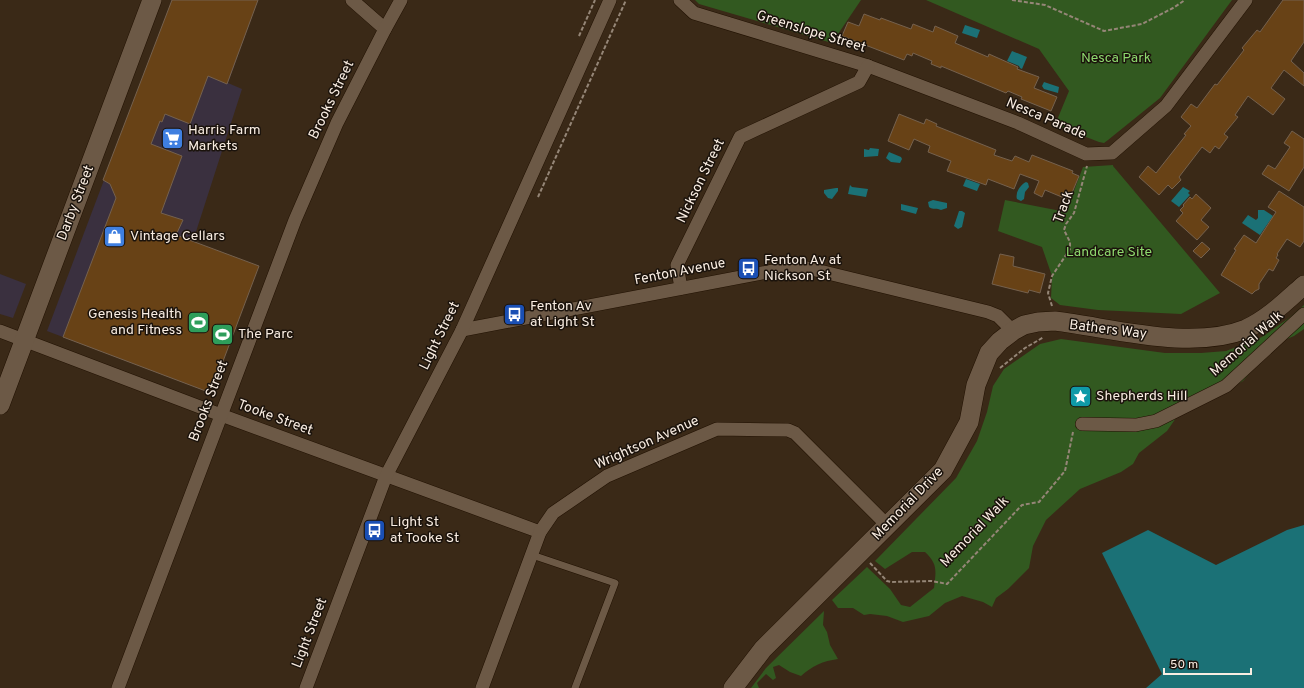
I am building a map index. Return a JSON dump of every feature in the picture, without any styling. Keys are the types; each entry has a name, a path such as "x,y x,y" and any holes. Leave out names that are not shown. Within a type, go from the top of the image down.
{"main road":[{"name":"Darby Street","path":"0,405 152,0"},
{"name":"Memorial Drive","path":"733,688 763,650 888,526 947,464 968,422 976,385 989,353 1000,340 1024,325 1055,321 1163,336 1193,338 1219,336 1246,329 1259,322 1304,285"}],"street":[{"path":"352,0 385,29"},
{"name":"Brooks Street","path":"118,688 295,220 337,123 401,0"},
{"name":"Light Street","path":"306,688 386,476 462,330 610,0"},
{"name":"Greenslope Street","path":"680,0 694,13 868,66"},
{"name":"Nesca Parade","path":"868,66 1018,123 1086,154 1112,153 1166,106 1246,0"},
{"name":"Nickson Street","path":"680,288 677,265 740,137 858,82 868,66"},
{"name":"Fenton Avenue","path":"462,330 799,266 988,312 998,316 1013,331"},
{"name":"Memorial Walk","path":"1082,424 1136,426 1156,421 1226,386 1304,314"},
{"name":"Tooke Street","path":"0,331 221,415 540,532"},
{"name":"Wrightson Avenue","path":"482,688 540,532 553,513 607,476 717,429 788,430 795,434 888,526"}],"lane":[{"path":"532,555 615,582 575,688"}],"path":[{"path":"538,197 626,0"},
{"path":"1012,0 1045,5 1104,31 1142,24 1174,8 1186,0"},
{"name":"Track","path":"1053,308 1048,293 1052,276 1070,250 1070,242 1064,230 1066,224 1074,213 1090,154"},
{"name":"Bathers Way","path":"998,369 1025,348 1051,336"},
{"name":"Memorial Walk","path":"868,561 888,581 891,582 932,580 947,584 1022,505 1039,502 1065,471 1075,424 1082,424"}],"shaded area":[{"path":"172,0 258,0 228,83 242,89 193,241 211,393 47,331"},
{"path":"0,274 26,284 13,318 0,314"}],"green space":[{"path":"695,0 861,0 832,43 699,4"},
{"name":"Nesca Park","path":"926,0 1232,0 1160,98 1104,143 1055,125 1069,91 1039,49"},
{"name":"Landcare Site","path":"1113,165 1220,293 1181,314 1098,310 1060,305 1051,298 1052,276 1042,247 998,231 1005,200 1066,212 1083,167"},
{"path":"1304,305 1304,329 1294,336 1260,350 1259,362 1243,381 1176,418 1167,431 1139,453 1133,464 1121,472 1080,489 1046,520 1033,546 1029,568 1008,589 996,598 992,607 983,602 962,596 945,603 929,616 903,622 887,616 870,614 864,615 853,608 838,608 832,600 867,567 890,589 901,605 910,607 934,588 934,564 925,552 912,552 885,569 875,561 956,478 977,441 987,412 993,386 1004,369 1040,344 1061,339 1165,353 1226,351 1262,337 1289,318"},
{"path":"824,611 823,625 827,632 830,645 838,659 818,664 801,676 790,672 779,665 773,667 776,678 773,680 766,674 757,683 759,688 751,688 766,668"}],"water":[{"path":"965,25 980,30 977,38 962,33"},
{"path":"1012,51 1027,57 1022,69 1019,66 1007,61"},
{"path":"1044,82 1059,87 1058,93 1044,89 1042,86"},
{"path":"870,148 879,149 878,156 864,157 864,149 869,150"},
{"path":"889,152 901,157 902,159 900,163 891,162 886,158"},
{"path":"966,179 980,184 977,191 963,186"},
{"path":"1026,182 1028,183 1029,187 1025,192 1024,199 1021,201 1017,199 1017,192"},
{"path":"850,185 852,187 868,189 866,197 848,194"},
{"path":"1183,187 1190,191 1188,193 1190,195 1179,207 1171,201"},
{"path":"838,188 838,191 832,199 828,198 824,193 824,190"},
{"path":"933,200 947,203 947,208 941,210 930,208 928,202"},
{"path":"901,204 918,208 916,214 901,210"},
{"path":"1258,210 1264,210 1273,216 1260,235 1242,223 1248,215 1256,220 1258,218"},
{"path":"959,211 965,213 962,227 958,229 954,226"},
{"path":"1304,525 1304,688 1146,688 1162,674 1102,553 1148,530 1216,565 1287,530"}],"building":[{"path":"172,0 258,0 227,84 208,76 190,124 165,114 162,122 160,121 151,144 182,156 161,213 183,220 176,235 259,266 211,393 63,337 116,198 110,184 103,180"},
{"path":"1283,0 1304,0 1304,42 1291,61 1304,73 1304,86 1284,70 1271,88 1285,99 1273,115 1248,96 1235,115 1238,117 1224,134 1228,137 1219,149 1215,146 1210,153 1202,147 1179,177 1181,180 1172,189 1168,185 1159,195 1139,177 1148,166 1156,173 1186,135 1184,134 1191,126 1181,117 1191,104 1197,108 1244,50 1242,48 1257,30 1260,32"},
{"path":"864,14 880,20 881,18 911,29 913,24 933,32 935,26 958,36 955,43 988,57 989,54 1018,67 1017,69 1039,77 1034,88 1057,97 1051,111 1021,99 1022,97 1008,91 1006,93 941,66 941,68 931,64 932,61 913,53 912,56 907,54 904,60 842,36 848,22 859,26"},
{"path":"899,114 924,124 926,119 937,124 936,126 996,150 994,155 1012,161 1015,156 1029,162 1032,155 1073,171 1072,173 1079,176 1069,200 1045,190 1042,197 1034,193 1039,181 1020,174 1014,189 988,179 986,185 947,171 951,161 928,152 930,146 914,139 909,150 888,141"},
{"path":"1292,131 1304,139 1304,167 1289,191 1262,174 1268,165 1275,169 1290,147 1284,143"},
{"path":"1279,191 1304,207 1304,241 1300,247 1287,239 1277,254 1278,255 1276,258 1279,260 1273,271 1269,269 1259,284 1259,289 1252,294 1221,275 1236,250 1234,249 1244,235 1256,243 1276,212 1268,207"},
{"path":"1196,194 1211,208 1201,220 1209,227 1197,240 1176,221 1183,213 1180,210 1184,206 1183,205 1190,197 1192,199"},
{"path":"1202,242 1210,249 1201,258 1193,251"},
{"path":"1000,254 1014,257 1013,266 1045,274 1040,293 1029,290 1028,293 992,284"}],"place":[{"name":"Harris Farm Markets","path":"172,138"},
{"name":"Vintage Cellars","path":"115,236"},
{"name":"Fenton Av at Nickson St","path":"749,268"},
{"name":"Fenton Av at Light St","path":"515,314"},
{"name":"Genesis Health and Fitness","path":"198,322"},
{"name":"The Parc","path":"223,334"},
{"name":"Shepherds Hill","path":"1081,396"},
{"name":"Light St at Tooke St","path":"375,530"}]}
